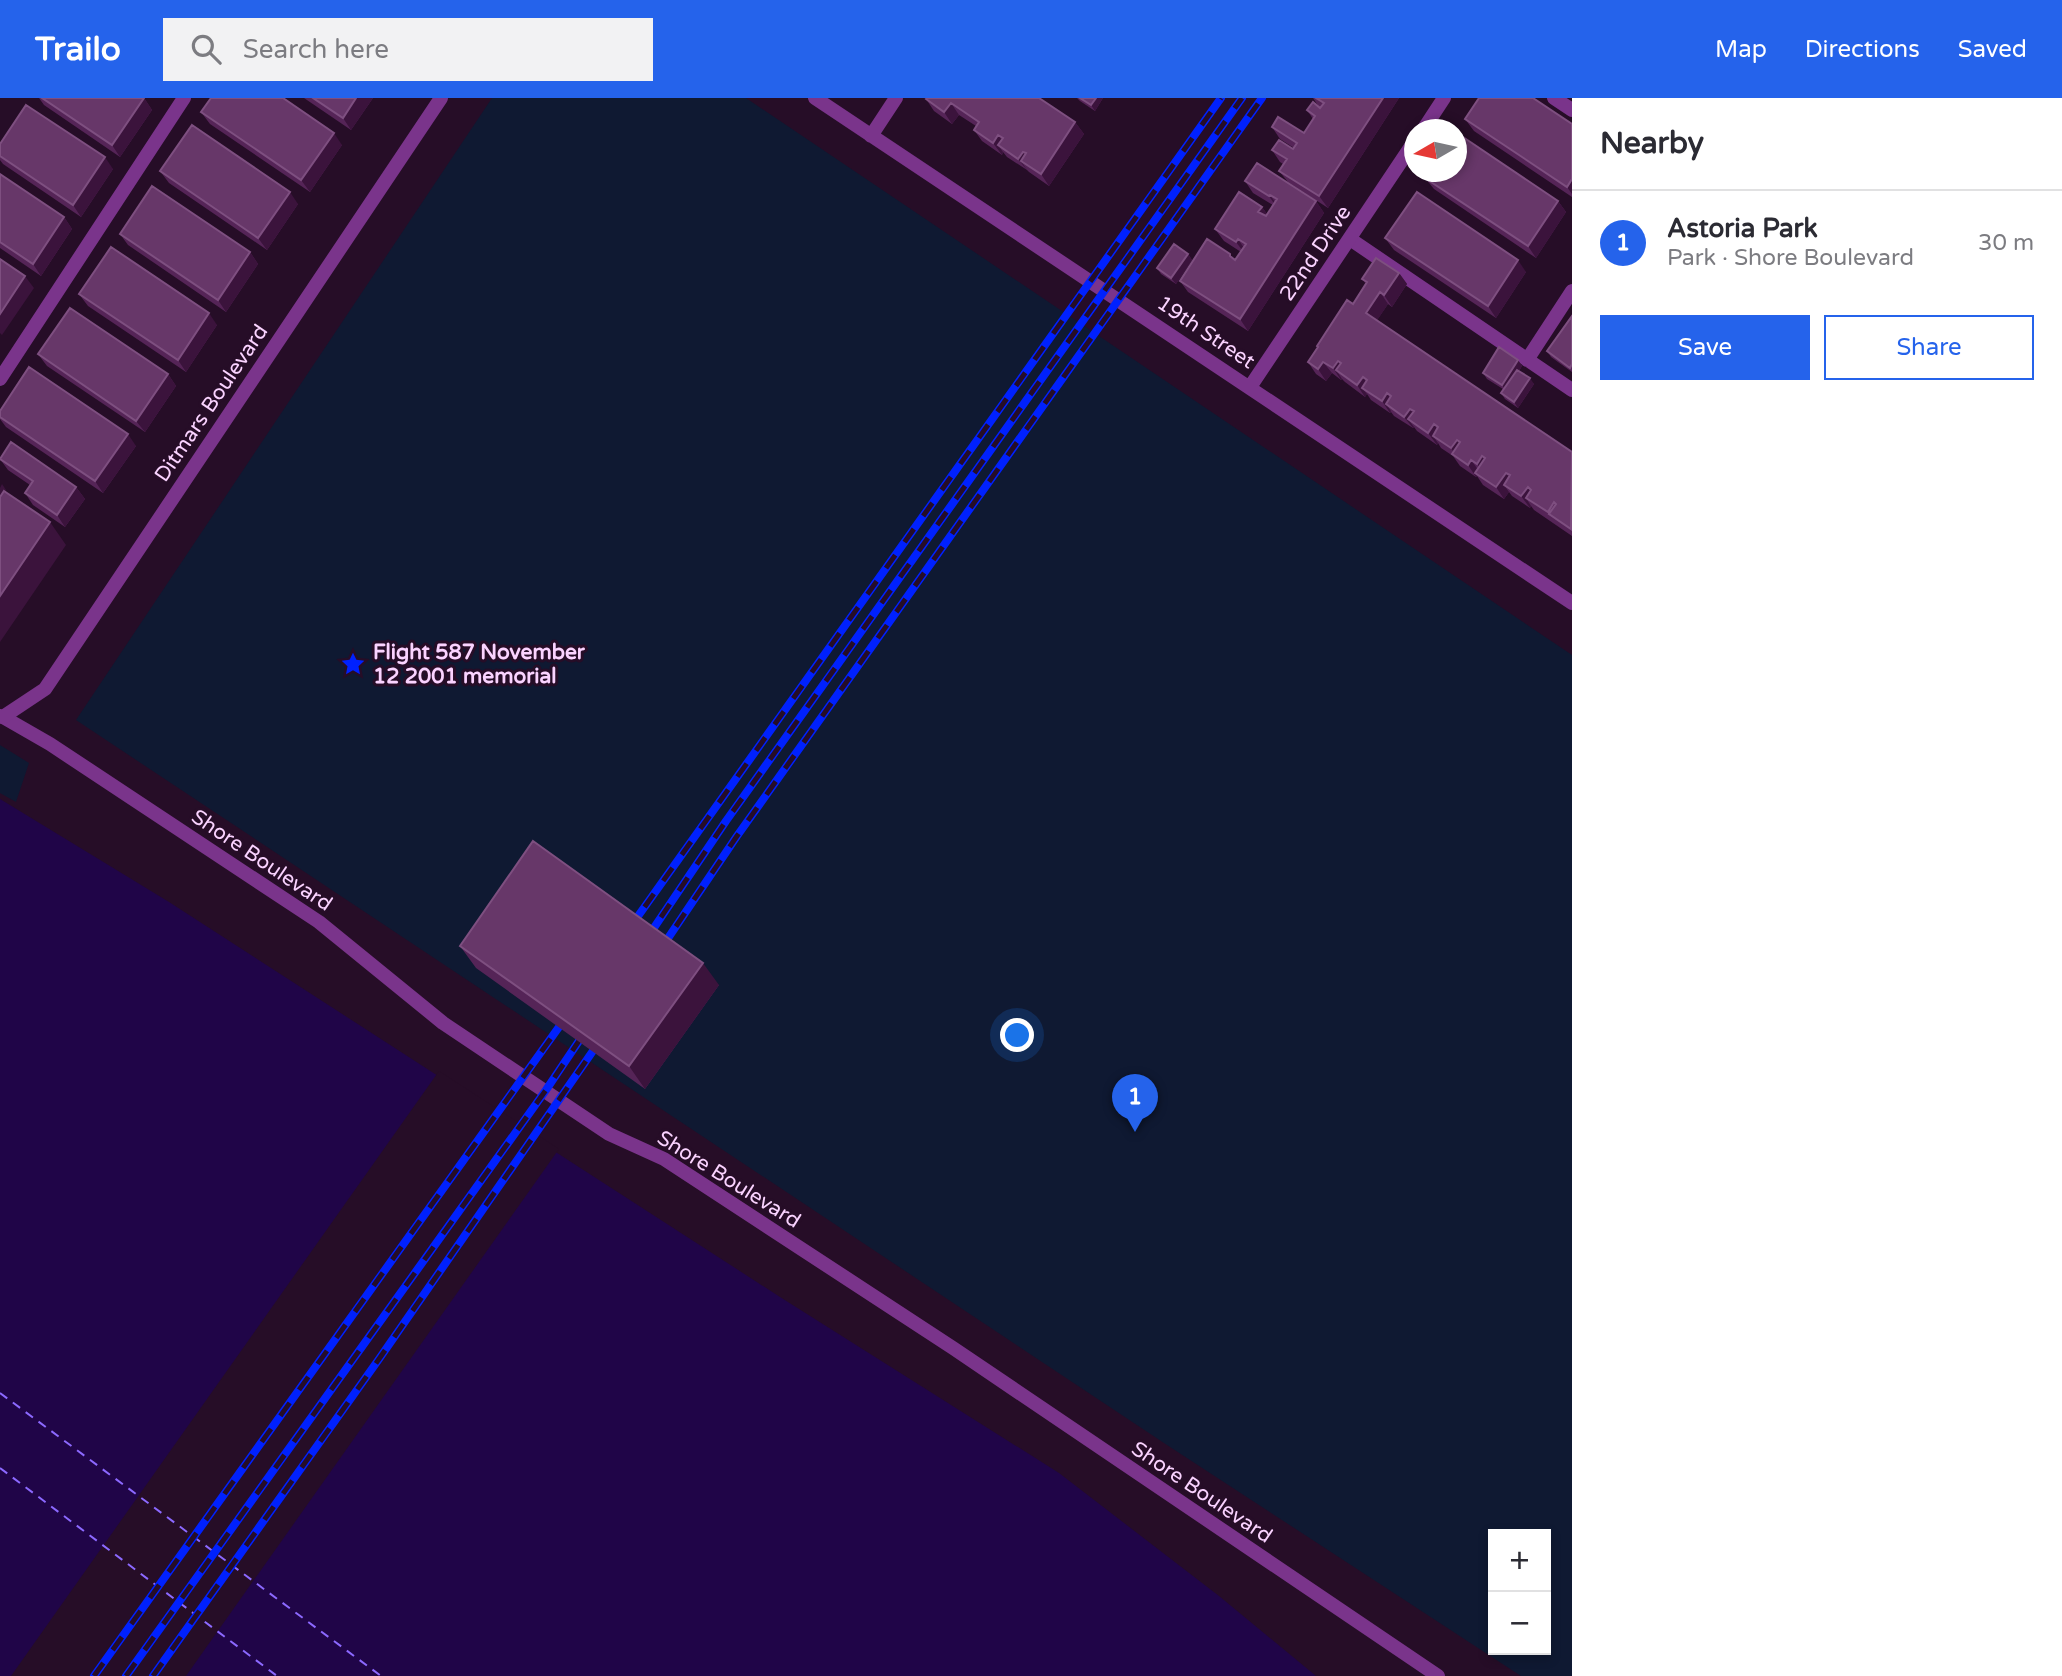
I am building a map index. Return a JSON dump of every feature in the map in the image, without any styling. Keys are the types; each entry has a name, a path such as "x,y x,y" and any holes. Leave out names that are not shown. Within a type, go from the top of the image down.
{"street":[{"path":"0,379 184,98"},
{"name":"Ditmars Boulevard","path":"2,717 45,689 441,98"},
{"name":"19th Street","path":"815,98 1572,603"},
{"path":"872,136 896,98"},
{"path":"1430,119 1444,98"},
{"path":"1555,98 1572,110"},
{"name":"22nd Drive","path":"1250,387 1404,158"},
{"path":"1350,239 1572,390"},
{"path":"1527,360 1572,291"},
{"name":"Shore Boulevard","path":"2,717 50,744 319,922 443,1023 609,1134 664,1159 964,1356 1438,1676"}],"shaded area":[{"path":"492,98 746,98 1572,655 1572,1676 1521,1676 1489,1655 1551,1655 1551,1529 1488,1529 1488,1654 1167,1445 76,720"},
{"path":"0,745 29,763 16,802 0,793"},
{"path":"0,799 169,902 780,1297 1059,1473 1219,1596 1316,1676 0,1676"}],"pier":[{"path":"439,1071 559,1149 186,1676 11,1676"}],"building":[{"path":"42,98 144,98 112,145"},
{"path":"211,98 283,98 334,133 301,180 201,112"},
{"path":"313,98 356,98 343,118"},
{"path":"927,98 1039,98 1075,122 1041,174 1021,161 1026,153 1023,152 1018,159 998,145 1003,138 998,135 993,143 974,130 979,122 951,103 944,112"},
{"path":"1080,98 1096,98 1091,105"},
{"path":"1316,98 1383,98 1319,196 1279,171 1287,159 1272,150 1279,140 1293,149 1297,143 1272,127 1278,117 1304,133 1315,116 1307,110 1313,102 1320,108 1324,103"},
{"path":"1479,98 1533,98 1572,124 1572,179 1567,187 1465,119"},
{"path":"26,105 105,157 73,205 0,156 0,144"},
{"path":"192,125 290,192 258,238 160,171"},
{"path":"1467,140 1558,201 1528,246 1431,182 1467,182"},
{"path":"1257,163 1316,201 1240,319 1180,281 1207,239 1235,260 1246,244 1238,239 1236,242 1215,229 1239,192 1262,207 1258,212 1266,216 1277,199 1245,181"},
{"path":"0,174 64,217 33,264 0,242"},
{"path":"152,186 250,252 218,300 120,234"},
{"path":"1417,192 1518,260 1488,306 1385,238"},
{"path":"1174,244 1188,254 1171,278 1157,268"},
{"path":"111,247 209,313 178,360 79,294"},
{"path":"1376,258 1399,273 1384,295 1380,292 1366,313 1572,452 1571,529 1549,514 1556,504 1554,502 1548,512 1526,498 1531,490 1528,487 1521,496 1504,485 1510,475 1506,473 1496,487 1475,473 1485,458 1482,456 1477,464 1471,460 1468,465 1452,454 1460,442 1457,440 1451,448 1433,436 1438,427 1434,424 1428,433 1408,419 1414,411 1410,409 1404,417 1386,404 1391,396 1387,393 1382,401 1362,388 1367,380 1363,377 1357,385 1336,370 1341,363 1338,361 1333,368 1323,362 1318,369 1308,362 1347,300 1353,304 1367,282 1362,279"},
{"path":"0,259 25,276 0,314"},
{"path":"70,308 168,374 136,421 38,354"},
{"path":"1572,316 1572,364 1570,368 1547,351"},
{"path":"1499,347 1518,360 1502,385 1483,373"},
{"path":"29,367 128,434 95,481 0,417 0,411"},
{"path":"1517,370 1530,378 1514,402 1501,393"},
{"path":"11,442 76,487 57,515 25,493 33,481 0,459"},
{"path":"4,491 50,522 0,596 0,497"},
{"path":"533,841 703,963 629,1066 460,946"}],"ferry route":[{"path":"0,1393 381,1676"},
{"path":"0,1468 277,1676"}],"railway":[{"path":"626,933 1221,98"},
{"path":"643,944 726,821 1242,98"},
{"path":"658,953 737,836 1262,98"},
{"path":"94,1676 569,1013"},
{"path":"126,1676 546,1090 589,1026"},
{"path":"153,1676 379,1359 604,1035"}],"place":[{"name":"Flight 587 November 12 2001 memorial","path":"353,664"},
{"name":"Astoria Park","path":"1135,1132"}]}
